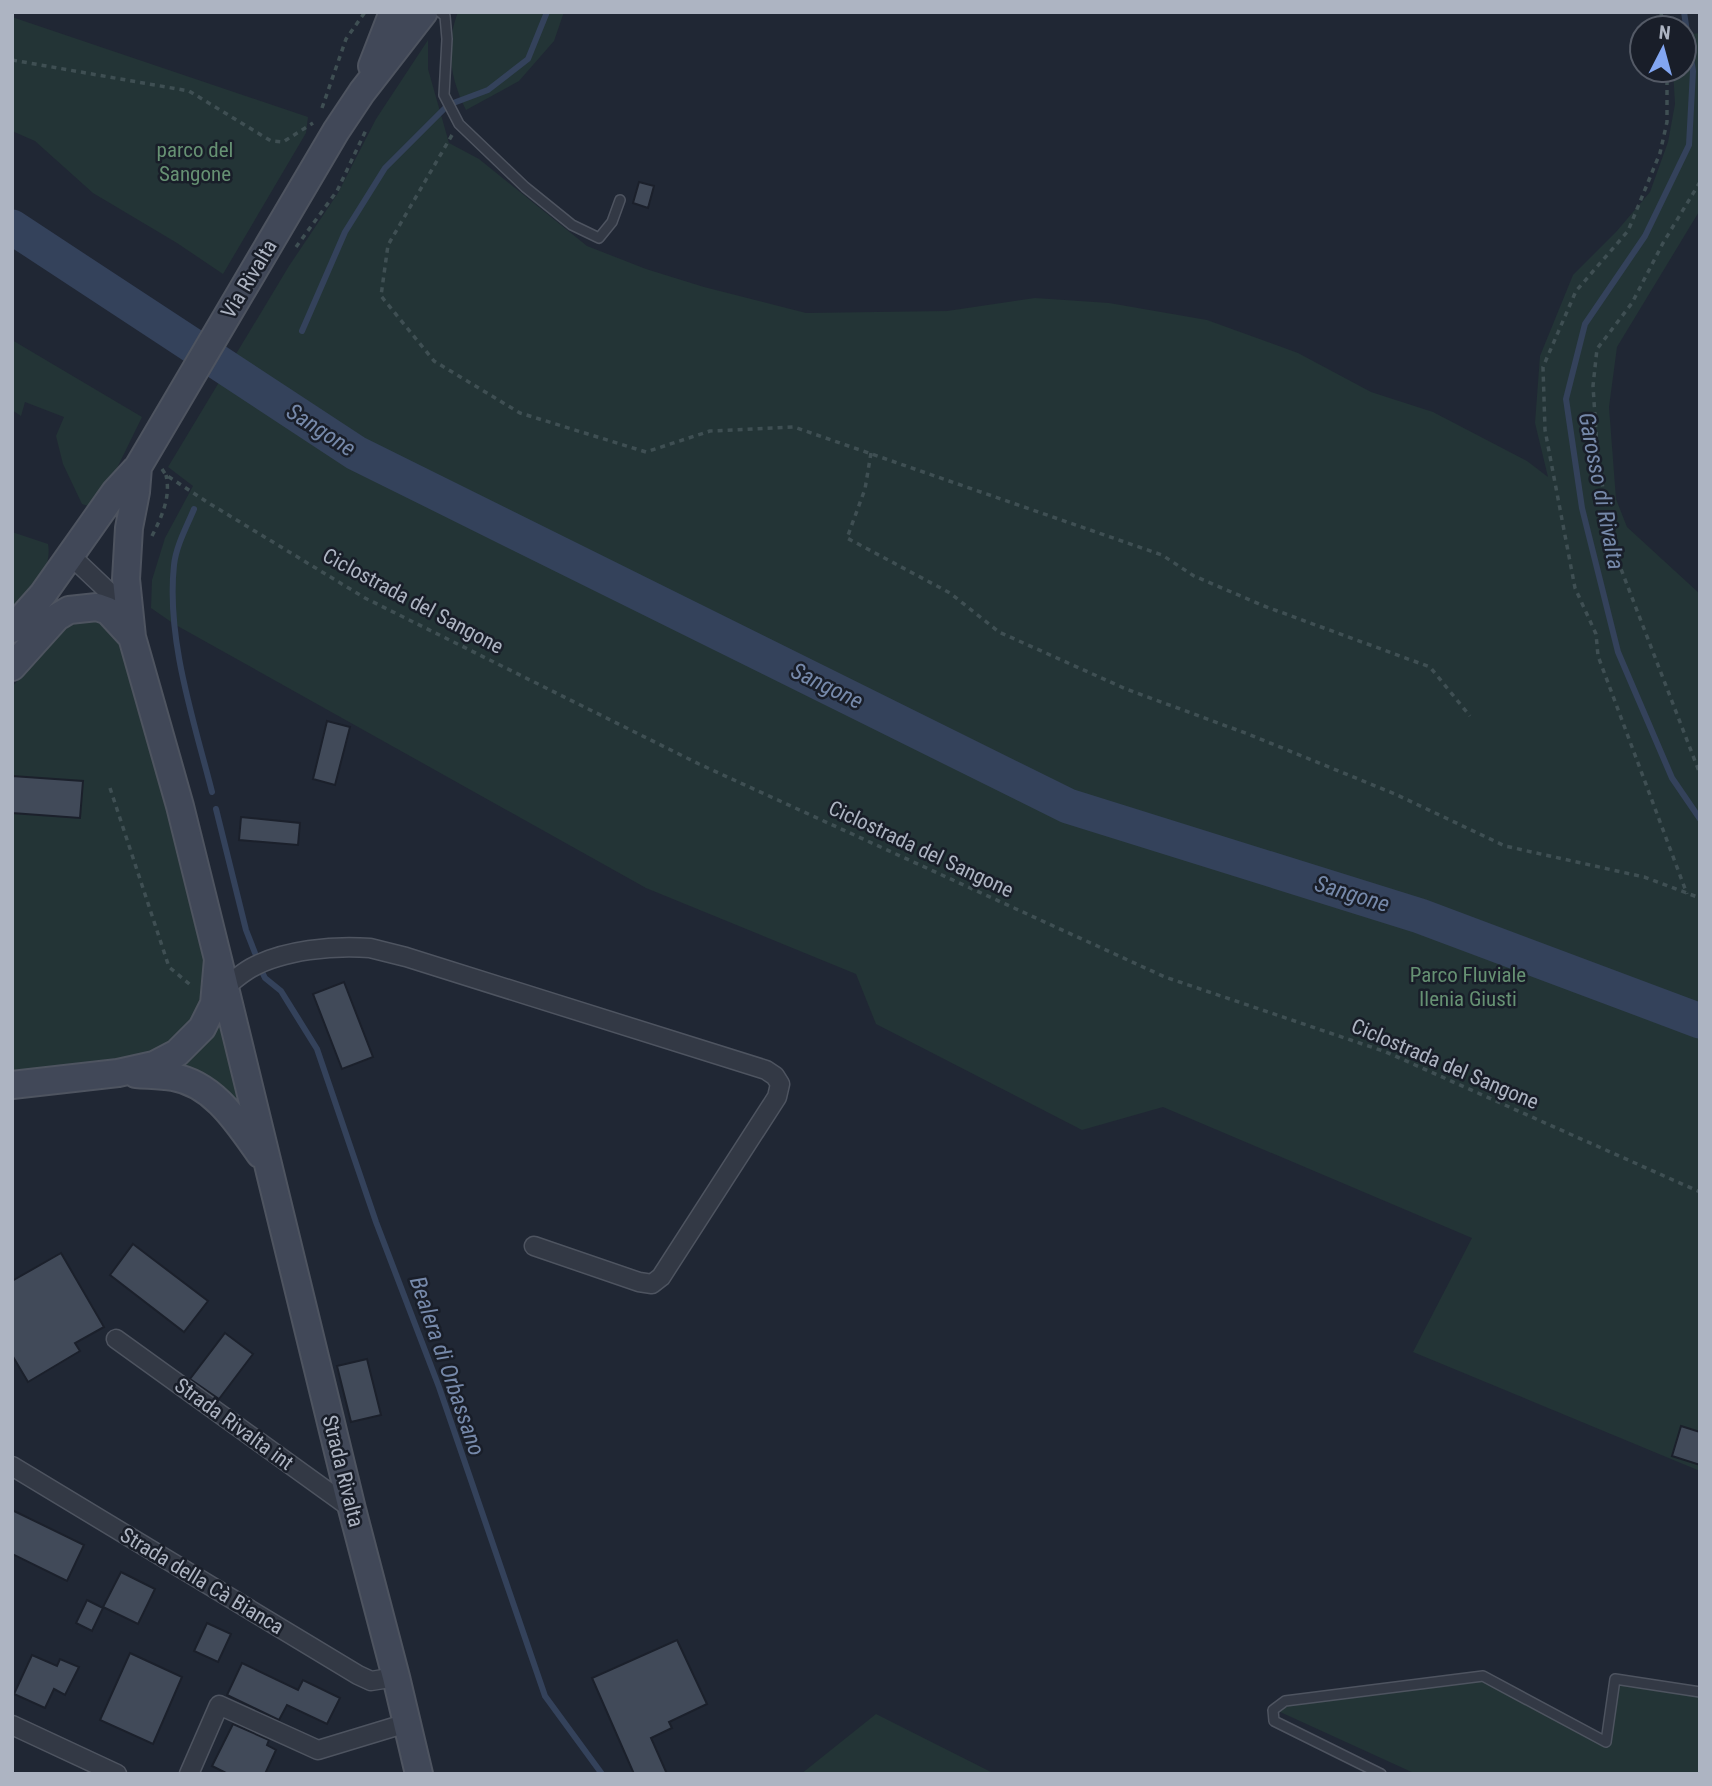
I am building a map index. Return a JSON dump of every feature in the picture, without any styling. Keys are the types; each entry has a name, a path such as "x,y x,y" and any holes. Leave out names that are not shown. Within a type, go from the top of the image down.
{"main road":[{"name":"Via Rivalta","path":"362,92 393,12"},
{"name":"Via Rivalta","path":"149,462 258,263 336,131 362,92 424,12"},
{"path":"12,629 71,555 115,492 149,462"},
{"name":"Strada Rivalta","path":"149,462 136,492 129,528 126,579 132,636 180,806 218,959 219,996 269,1167 419,1774"},
{"path":"12,667 57,617 69,610 97,607 108,611 132,636"},
{"path":"12,1085 118,1073 154,1065 177,1053 202,1028 219,996"},
{"name":"Strada Rivalta","path":"118,1073 176,1077 205,1090 232,1115 269,1167"}],"street":[{"path":"71,555 110,593 132,636"},
{"path":"219,996 251,968 270,959 347,946 370,948 543,999 766,1070 775,1076 780,1084 777,1097 661,1277 652,1284 534,1246"},
{"name":"Strada Rivalta int","path":"116,1339 352,1509"},
{"name":"Strada della Cà Bianca","path":"12,1466 358,1675 371,1681 396,1677"},
{"path":"190,1774 219,1705 318,1750 407,1723"},
{"path":"12,1725 117,1774"}],"lane":[{"path":"440,12 445,16 447,39 444,95 459,124 525,187 572,225 599,238 612,222 620,200"},
{"path":"1381,1774 1274,1721 1273,1710 1285,1701 1483,1676 1606,1742 1615,1679 1700,1692"}],"path":[{"path":"12,60 190,91 271,141 283,142 319,119 346,39 365,12"},
{"path":"1667,84 1667,121 1660,153 1634,218 1628,231 1576,291 1543,368 1545,430 1575,588 1596,634 1598,656 1687,894"},
{"path":"291,254 337,191 372,118"},
{"path":"459,124 388,246 381,296 434,361 520,413 646,452 710,431 794,426 1162,555 1194,576 1252,601 1430,667 1470,716"},
{"path":"1700,182 1663,243 1632,303 1597,349 1592,386 1598,461 1616,556 1700,774"},
{"path":"871,453 865,489 847,538 950,593 999,632 1126,689 1248,734 1395,794 1505,846 1644,877 1700,898"},
{"name":"Ciclostrada del Sangone","path":"149,462 207,502 365,598 699,764 1165,977 1386,1052 1700,1192"},
{"path":"148,544 166,504 169,487 166,475"},
{"path":"110,788 169,967 219,996"}],"green space":[{"path":"458,12 564,12 554,41 519,81 466,110 456,86 451,62 452,37"},
{"name":"parco del Sangone","path":"12,17 308,117 306,133 223,274 93,193 35,141 12,131"},
{"name":"Parco Fluviale Ilenia Giusti","path":"1698,33 1700,210 1617,347 1609,407 1616,499 1627,527 1700,594 1700,1471 1413,1352 1472,1238 1163,1107 1082,1130 876,1024 856,974 646,888 174,624 151,608 152,580 165,538 193,486 168,467 289,266 338,193 376,119 428,40 428,69 449,143 479,159 587,246 646,269 704,287 806,313 947,311 1035,298 1109,303 1207,320 1298,353 1371,392 1433,412 1527,461 1548,477 1535,423 1540,356 1573,275 1616,232 1650,192 1668,142 1675,104 1674,84 1698,84"},
{"path":"12,340 142,417 97,509 82,504 63,464 56,436 64,417 25,402 21,416 12,410"},
{"path":"12,532 48,544 49,554 38,582 12,614"},
{"path":"83,620 103,620 123,642 207,960 204,1001 194,1022 171,1044 150,1055 12,1074 12,687 64,629"},
{"path":"216,1025 222,1025 251,1108 237,1108 169,1068"},
{"path":"1480,1676 1607,1744 1618,1680 1700,1692 1700,1774 1416,1774 1278,1711 1286,1701"},
{"path":"876,1714 995,1774 801,1774"}],"building":[{"path":"639,182 654,186 648,208 633,203"},
{"path":"327,721 350,727 335,785 313,779"},
{"path":"12,776 83,781 80,818 12,813"},
{"path":"241,817 300,823 298,845 239,840"},
{"path":"344,982 373,1057 342,1069 313,994"},
{"path":"133,1244 208,1301 184,1332 110,1275"},
{"path":"61,1253 104,1327 75,1343 80,1351 28,1382 12,1355 12,1281"},
{"path":"225,1333 253,1354 219,1399 190,1379"},
{"path":"367,1359 381,1415 351,1422 337,1366"},
{"path":"1681,1426 1700,1432 1700,1465 1672,1456"},
{"path":"12,1510 84,1545 67,1581 12,1554"},
{"path":"121,1572 155,1589 138,1624 103,1607"},
{"path":"87,1600 103,1608 92,1631 76,1623"},
{"path":"207,1623 231,1634 218,1662 194,1651"},
{"path":"677,1640 707,1704 669,1722 672,1728 651,1738 667,1774 634,1774 592,1678"},
{"path":"130,1653 182,1677 153,1744 100,1720"},
{"path":"32,1655 57,1666 60,1659 79,1667 65,1695 54,1689 45,1708 14,1694"},
{"path":"242,1663 298,1690 303,1680 340,1698 327,1724 287,1705 279,1720 227,1695"},
{"path":"233,1724 269,1740 267,1745 276,1750 265,1774 228,1774 212,1766"}],"waterway":[{"name":"Bealera di Orbassano","path":"302,331 345,232 385,168 448,105 488,90 528,59 547,12"},
{"name":"Garosso di Rivalta","path":"1684,12 1693,71 1689,145 1645,236 1585,324 1566,399 1582,508 1618,652 1672,778 1700,819"},
{"name":"Sangone","path":"12,227 356,453 1068,806 1420,916 1700,1021"},
{"name":"Bealera di Orbassano","path":"194,509 175,558 174,622 183,680 212,792"},
{"name":"Bealera di Orbassano","path":"216,809 246,930 255,953"},
{"name":"Bealera di Orbassano","path":"261,970 265,978 281,991 317,1049 376,1222 439,1387 545,1696 602,1774"}]}
